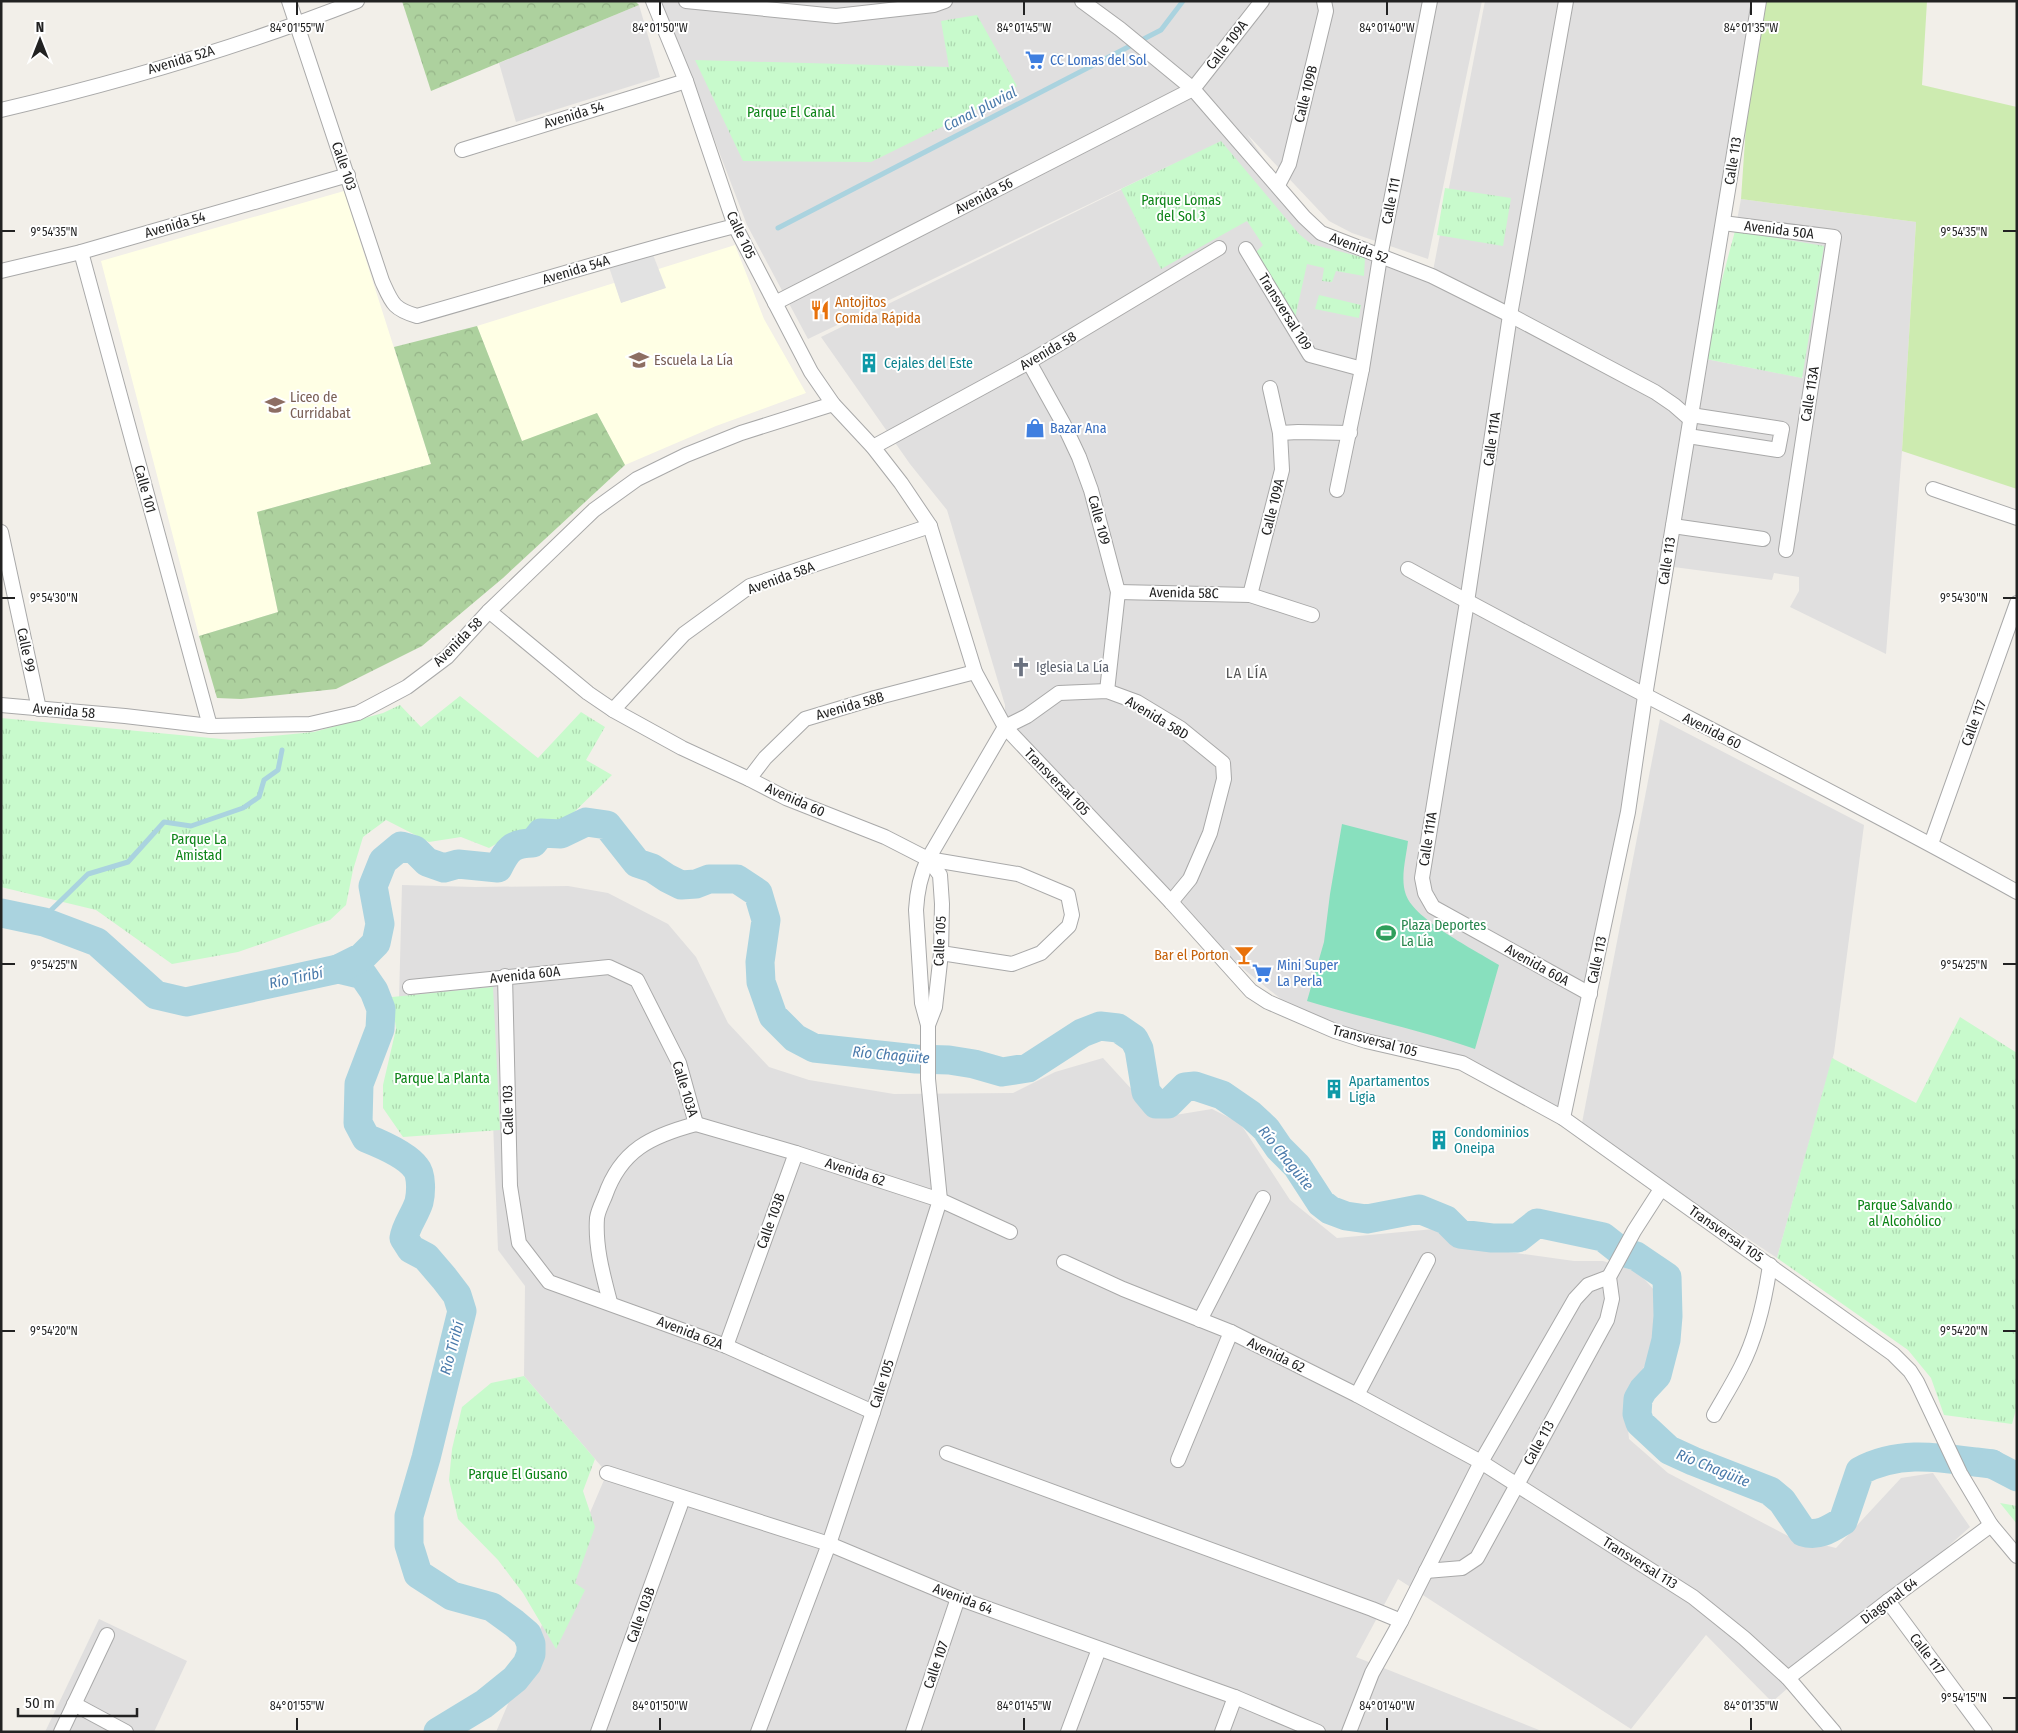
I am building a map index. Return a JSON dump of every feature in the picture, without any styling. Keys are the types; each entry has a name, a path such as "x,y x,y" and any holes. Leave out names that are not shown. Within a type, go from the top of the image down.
{"street":[{"name":"Calle 103","path":"289,1 382,281 392,304 417,316"},
{"name":"Avenida 52A","path":"1,110 78,92 296,25 357,1"},
{"name":"Calle 105","path":"653,1 686,80 735,226 811,372 833,404 873,447"},
{"path":"686,1 836,16 934,5 945,1"},
{"name":"Avenida 52","path":"1082,1 1099,6 1120,29 1193,89 1304,217 1322,233 1432,276 1655,392 1691,417"},
{"name":"Calle 109A","path":"1193,89 1262,1"},
{"name":"Calle 109B","path":"1278,185 1289,164 1326,11 1324,1"},
{"name":"Calle 111","path":"1337,490 1350,433 1380,257 1430,1"},
{"name":"Calle 111A","path":"1422,878 1468,602 1510,315 1566,1"},
{"name":"Calle 113","path":"1563,1118 1628,812 1645,696 1759,1"},
{"name":"Avenida 54","path":"462,150 686,80"},
{"name":"Avenida 56","path":"775,303 1193,89"},
{"name":"Avenida 54","path":"1,271 82,252 348,174"},
{"name":"Avenida 50A","path":"1723,223 1834,237"},
{"name":"Avenida 54A","path":"417,316 650,247 735,226"},
{"name":"Calle 113A","path":"1786,550 1834,237"},
{"name":"Avenida 58","path":"873,447 1029,362 1219,248"},
{"name":"Transversal 109","path":"1246,249 1310,354 1362,369"},
{"name":"Calle 101","path":"82,252 210,726"},
{"name":"Calle 109","path":"1029,362 1064,425 1079,458 1091,490 1118,592 1107,690"},
{"name":"Calle 109A","path":"1250,595 1282,470 1280,433 1270,388"},
{"name":"Avenida 58","path":"1,706 125,716 210,726 310,724 358,714 407,686 447,657 489,611 594,510 636,479 686,455 741,433 833,404"},
{"path":"1688,436 1778,450 1782,430 1691,417"},
{"path":"1280,433 1350,433"},
{"name":"Transversal 105","path":"873,447 901,483 930,526 975,672 1005,728 1171,902 1251,991 1268,1002 1335,1031 1462,1063 1563,1118 1893,1354 1910,1371 1917,1382 1960,1473 1991,1525 2017,1556"},
{"path":"1933,489 2017,518"},
{"name":"Avenida 58A","path":"613,710 684,634 750,586 930,526"},
{"path":"1673,526 1763,539"},
{"name":"Calle 99","path":"1,532 39,709"},
{"name":"Avenida 60","path":"1408,569 1645,696 1931,844 2017,892"},
{"name":"Avenida 58C","path":"1118,592 1250,595 1312,614"},
{"name":"Calle 117","path":"1931,844 2017,602"},
{"name":"Avenida 60","path":"489,611 588,693 613,710 682,748 786,798 885,837 928,860 1018,874 1068,895 1072,915 1069,926 1041,953 1012,964 941,953"},
{"name":"Avenida 58B","path":"749,779 765,758 805,719 875,698 975,672"},
{"name":"Avenida 58D","path":"1005,728 1027,716 1059,693 1107,690 1137,702 1180,728 1223,763 1224,779 1210,833 1190,879 1171,902"},
{"name":"Calle 105","path":"758,1732 829,1544 940,1200 927,1067 928,1025 922,1003 916,910 920,876 1005,728"},
{"name":"Calle 105","path":"928,860 940,875 942,904 941,953 935,1007 928,1025"},
{"name":"Avenida 60A","path":"1422,878 1424,893 1433,908 1590,994"},
{"name":"Avenida 60A","path":"410,987 609,967 637,980"},
{"name":"Calle 103","path":"505,976 510,1186 518,1244"},
{"name":"Calle 103A","path":"610,1302 599,1255 597,1217 611,1177 633,1151 671,1130 696,1124 679,1063 637,980"},
{"name":"Avenida 62","path":"696,1124 796,1153 940,1200 1010,1232"},
{"name":"Calle 103B","path":"726,1346 796,1153"},
{"path":"1349,1732 1372,1673 1401,1621 1481,1462 1575,1299 1588,1285 1612,1271 1634,1230 1661,1189"},
{"path":"1200,1320 1263,1198"},
{"name":"Avenida 62A","path":"518,1244 549,1282 610,1302 726,1346 873,1412"},
{"path":"1357,1395 1428,1260"},
{"name":"Avenida 62","path":"1064,1262 1123,1289 1231,1332 1357,1395 1481,1462"},
{"path":"1714,1414 1742,1366 1753,1338 1766,1291 1770,1265"},
{"name":"Calle 113","path":"1426,1571 1462,1568 1477,1558 1607,1320 1612,1299 1612,1271"},
{"path":"1178,1460 1231,1332"},
{"path":"947,1453 1401,1621"},
{"name":"Transversal 113","path":"1481,1462 1693,1597 1744,1638 1788,1678 1834,1732"},
{"name":"Avenida 64","path":"607,1473 829,1544 958,1598 1234,1698 1318,1732"},
{"name":"Calle 103B","path":"598,1732 683,1498"},
{"name":"Diagonal 64","path":"1788,1678 1991,1525"},
{"name":"Calle 107","path":"913,1732 958,1598"},
{"name":"Calle 117","path":"1888,1601 1985,1732"},
{"path":"61,1732 107,1635"},
{"path":"1068,1732 1099,1649"},
{"path":"1222,1732 1234,1698"},
{"path":"74,1704 126,1732"}],"shaded area":[{"path":"654,1 1482,1 1428,259 1352,233 1329,221 1247,134 1304,217 1380,257 1432,276 1485,1 1761,1 1701,358 1803,378 1735,231 1741,199 1916,222 1902,451 1886,654 1790,607 1799,591 1799,577 1774,573 1772,580 1666,566 1645,696 1563,1118 1531,1093 1462,1063 1302,1016 1246,971 1171,902 1005,727 1005,705 947,510 910,464 821,337 1181,160 808,339 747,225 679,47"},
{"path":"639,5 660,77 516,122 499,63"},
{"name":"Liceo de Curridabat","path":"344,191 431,464 257,512 278,612 199,636 101,261"},
{"name":"Escuela La Lía","path":"735,245 764,319 806,393 716,426 625,465 597,413 522,442 477,326"},
{"path":"650,247 666,288 621,303 607,261"},
{"path":"1660,719 1864,825 1834,1053 1777,1258 1581,1128"},
{"path":"402,885 475,887 568,886 608,893 668,924 696,957 728,1023 769,1067 809,1080 894,1094 1013,1093 1055,1072 1103,1058 1135,1093 1169,1116 1212,1109 1240,1123 1290,1200 1337,1238 1434,1229 1465,1246 1574,1261 1603,1261 1638,1272 1663,1300 1660,1341 1625,1398 1629,1439 1668,1473 1788,1536 1836,1548 1901,1478 1933,1473 1970,1527 1772,1702 1706,1635 1631,1729 1398,1579 1356,1657 1544,1732 496,1732 607,1473 524,1376 525,1286 498,1250 488,995 399,1000"},
{"path":"99,1619 187,1661 154,1732 45,1732"}],"green space":[{"path":"402,1 635,1 639,5 431,91"},
{"path":"1759,1 1927,1 1922,85 2017,107 2017,489 1902,451 1916,222 1741,199 1751,52"},
{"name":"Parque El Canal","path":"977,15 1017,86 972,112 871,162 743,161 695,60 949,67 941,21"},
{"name":"Parque Lomas del Sol 3","path":"1221,141 1299,234 1311,244 1365,258 1364,276 1336,271 1332,282 1322,281 1324,268 1307,264 1295,318 1256,252 1263,245 1247,221 1161,269 1121,189"},
{"path":"1445,188 1511,198 1503,246 1437,235"},
{"path":"1735,231 1824,246 1802,378 1701,358"},
{"path":"1319,295 1361,305 1359,318 1315,309"},
{"path":"477,326 522,441 597,413 625,465 503,578 422,646 336,689 241,699 217,698 199,636 278,612 257,512 431,464 394,347"},
{"name":"Parque La Amistad","path":"460,696 538,758 581,712 605,727 586,760 612,775 564,822 515,833 489,848 461,837 429,842 386,820 363,837 353,870 346,905 330,920 238,952 172,964 96,910 1,887 1,718 232,740 314,732 383,713 400,705 421,727"},
{"name":"Plaza Deportes La Lía","path":"1342,824 1408,841 1404,868 1404,889 1412,905 1447,934 1499,965 1475,1049 1307,1001 1324,942"},
{"name":"Parque La Planta","path":"493,987 500,1130 403,1137 383,1108 383,1085 396,1029 392,997"},
{"name":"Parque Salvando al Alcohólico","path":"1960,1017 2017,1053 2017,1406 2012,1424 1944,1415 1931,1378 1908,1350 1777,1258 1832,1058 1916,1103"},
{"name":"Parque El Gusano","path":"524,1376 595,1459 583,1491 595,1527 575,1583 585,1590 556,1649 523,1593 498,1560 458,1519 449,1480 452,1449 462,1407 491,1383"},
{"path":"2000,1503 2017,1506 2017,1524"}],"waterway":[{"name":"Canal pluvial","path":"778,228 1161,30 1183,1"},
{"path":"40,921 88,874 128,862 164,822 191,826 243,808 259,797 264,780 278,770 282,750"},
{"name":"Río Chagüite","path":"338,969 362,957 376,943 380,924 373,886 383,861 401,846 415,850 427,862 444,868 458,864 498,868 507,852 520,844 533,843 541,833 561,834 586,822 607,825 637,863 652,868 681,885 696,884 709,879 737,879 758,893 766,920 760,962 761,982 773,1016 795,1038 814,1048 916,1059 949,1060 974,1064 1002,1072 1028,1068 1082,1033 1100,1026 1118,1028 1134,1039 1139,1049 1146,1092 1156,1104 1168,1104 1185,1087 1195,1086 1222,1095 1251,1115 1266,1129 1279,1148 1297,1166 1321,1203 1330,1210 1346,1216 1367,1219 1419,1209 1446,1220 1460,1234 1492,1238 1518,1238 1537,1223 1603,1237 1622,1252 1636,1256 1667,1277 1668,1316 1666,1340 1657,1375 1643,1390 1638,1399 1637,1414 1640,1423 1669,1450 1770,1491 1782,1501 1803,1532 1819,1533 1843,1521 1860,1471 1876,1464 1909,1457 1941,1458 1992,1464 1976,1462"},
{"name":"Río Tiribí","path":"1,913 44,922 97,942 156,995 186,1002 338,969 363,975 374,991 381,1009 380,1029 359,1084 358,1123 366,1138 400,1154 412,1163 418,1171 420,1185 419,1202 404,1238 411,1249 426,1257 444,1278 457,1295 462,1311 426,1458 409,1516 409,1545 418,1574 452,1596 492,1607 527,1634 531,1644 531,1654 527,1664 515,1679 484,1704 438,1732"},
{"name":"Río Chagüite","path":"1992,1464 2017,1477"}],"place":[{"name":"CC Lomas del Sol","path":"1035,60"},
{"name":"Antojitos Comida Rápida","path":"820,310"},
{"name":"Escuela La Lía","path":"639,360"},
{"name":"Cejales del Este","path":"869,363"},
{"name":"Liceo de Curridabat","path":"275,405"},
{"name":"Bazar Ana","path":"1035,428"},
{"name":"Iglesia La Lía","path":"1021,667"},
{"name":"Plaza Deportes La Lía","path":"1386,933"},
{"name":"Bar el Porton","path":"1244,955"},
{"name":"Mini Super La Perla","path":"1262,973"},
{"name":"Apartamentos Ligia","path":"1334,1089"},
{"name":"Condominios Oneipa","path":"1439,1140"}],"district":[{"name":"LA LÍA","path":"1247,673"}]}
